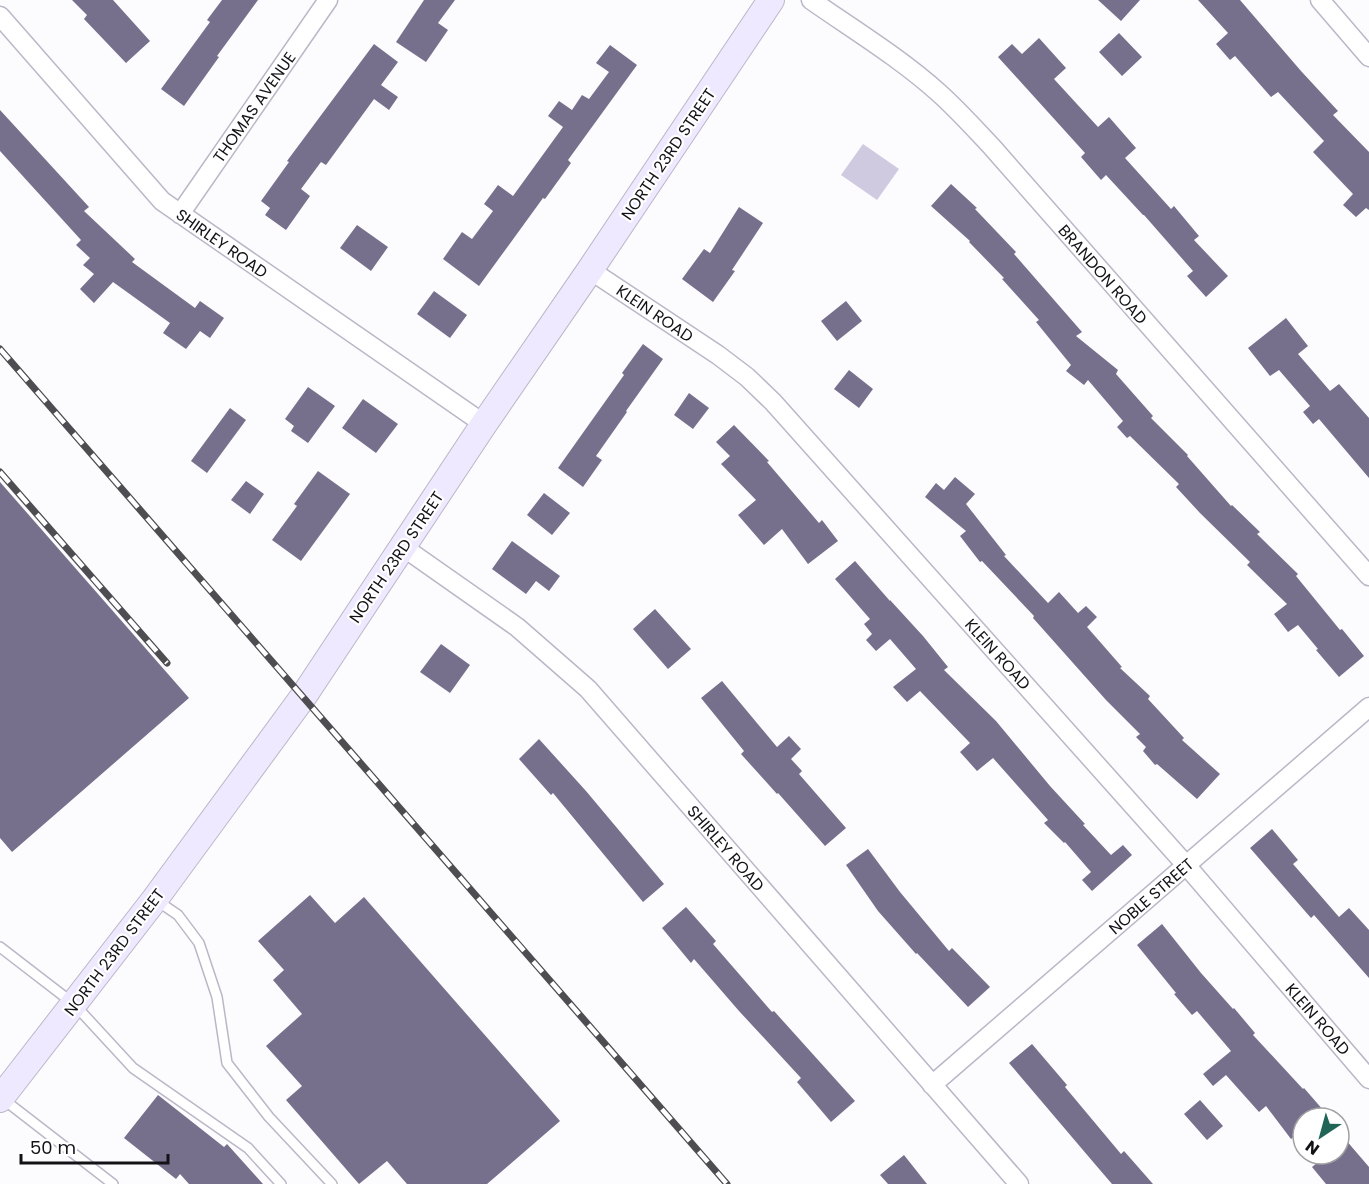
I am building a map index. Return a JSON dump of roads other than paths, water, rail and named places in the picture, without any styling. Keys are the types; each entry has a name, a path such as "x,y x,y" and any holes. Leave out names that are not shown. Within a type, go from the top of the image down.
{"main road":[{"name":"NORTH 23RD STREET","path":"1,1098 155,899 303,697 484,424 771,0"}],"street":[{"name":"THOMAS AVENUE","path":"180,214 328,0"},
{"name":"BRANDON ROAD","path":"811,0 909,68 961,114 1369,576"},
{"path":"1320,0 1369,57"},
{"name":"SHIRLEY ROAD","path":"0,16 162,201 484,424"},
{"name":"KLEIN ROAD","path":"590,270 718,355 747,377 773,402 1186,865 1369,1078"},
{"name":"SHIRLEY ROAD","path":"403,547 517,627 588,689 1018,1184"},
{"name":"NOBLE STREET","path":"933,1085 1369,706"}],"lane":[{"path":"155,899 178,915 199,943 217,997 227,1063 269,1118 332,1184"},
{"path":"0,947 75,1005 133,1068 248,1148 281,1184"},
{"path":"1,1098 113,1184"}],"railway":[{"path":"0,349 727,1184"},
{"path":"0,472 167,663"}]}
